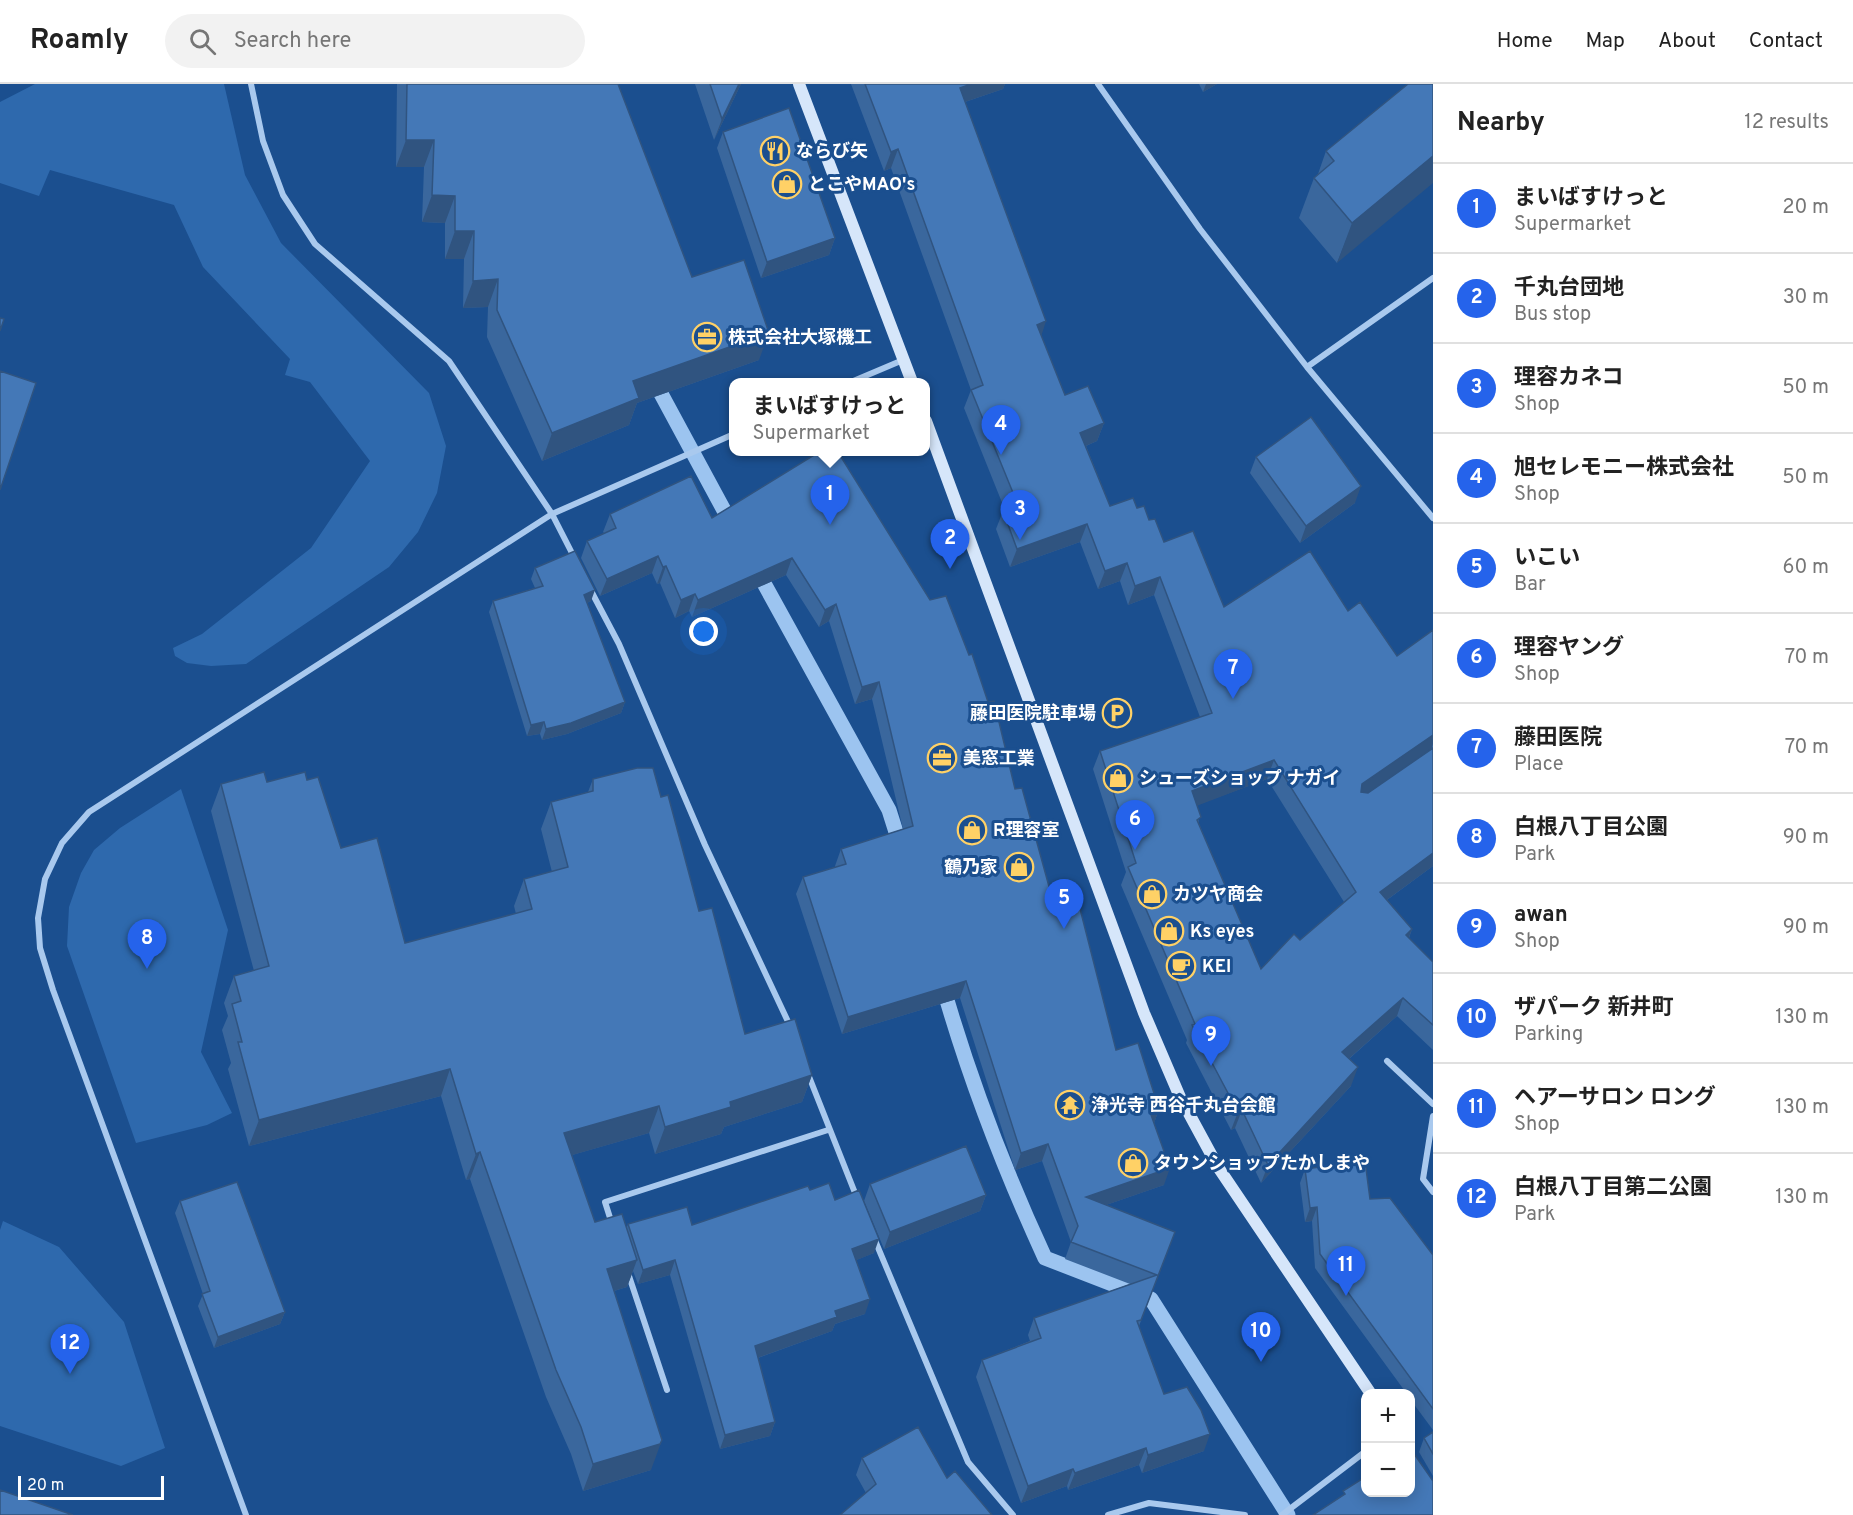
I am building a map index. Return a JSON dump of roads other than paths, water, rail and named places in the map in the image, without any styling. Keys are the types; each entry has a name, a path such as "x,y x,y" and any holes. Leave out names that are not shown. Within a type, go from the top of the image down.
{"street":[{"path":"251,84 263,141 283,195 315,244 449,361 552,514 578,564"},
{"path":"799,84 910,378"},
{"path":"1098,84 1200,229 1306,367 1433,518"},
{"path":"1306,367 1433,278"},
{"path":"860,378 903,360"},
{"path":"930,432 1144,1013 1180,1097 1218,1167 1368,1389"},
{"path":"246,1515 53,990 40,948 39,928 45,879 62,843 89,812 552,514 729,436"},
{"path":"588,584 619,644 705,845 794,1035"},
{"path":"1387,1061 1433,1104"},
{"path":"805,1066 828,1130 860,1205"},
{"path":"1433,1116 1423,1179 1433,1192"},
{"path":"616,1235 605,1202 828,1130"},
{"path":"869,1227 968,1462 1013,1515"},
{"path":"627,1269 667,1390"},
{"path":"1282,1515 1361,1454"},
{"path":"1108,1515 1149,1503 1245,1515"}],"waterway":[{"path":"652,377 733,527"},
{"path":"755,567 889,810 902,851"},
{"path":"942,983 988,1123 1045,1258 1151,1299 1288,1515"}],"place":[{"name":"ならび矢","path":"775,151"},
{"name":"とこやMAO's","path":"787,184"},
{"name":"株式会社大塚機工","path":"707,337"},
{"name":"旭セレモニー株式会社","path":"1001,455"},
{"name":"まいばすけっと","path":"830,525"},
{"name":"理容カネコ","path":"1020,540"},
{"name":"千丸台団地","path":"950,569"},
{"name":"藤田医院","path":"1233,699"},
{"name":"藤田医院駐車場","path":"1117,713"},
{"name":"美窓工業","path":"942,758"},
{"name":"シューズショップ ナガイ","path":"1118,778"},
{"name":"R理容室","path":"972,830"},
{"name":"理容ヤング","path":"1135,850"},
{"name":"鶴乃家","path":"1019,867"},
{"name":"カツヤ商会","path":"1152,894"},
{"name":"いこい","path":"1064,929"},
{"name":"Ks eyes","path":"1169,931"},
{"name":"KEI","path":"1181,966"},
{"name":"白根八丁目公園","path":"147,969"},
{"name":"awan","path":"1211,1066"},
{"name":"浄光寺 西谷千丸台会館","path":"1070,1105"},
{"name":"タウンショップたかしまや","path":"1133,1163"},
{"name":"ヘアーサロン ロング","path":"1346,1296"},
{"name":"ザパーク 新井町","path":"1261,1362"},
{"name":"白根八丁目第二公園","path":"70,1374"}]}
